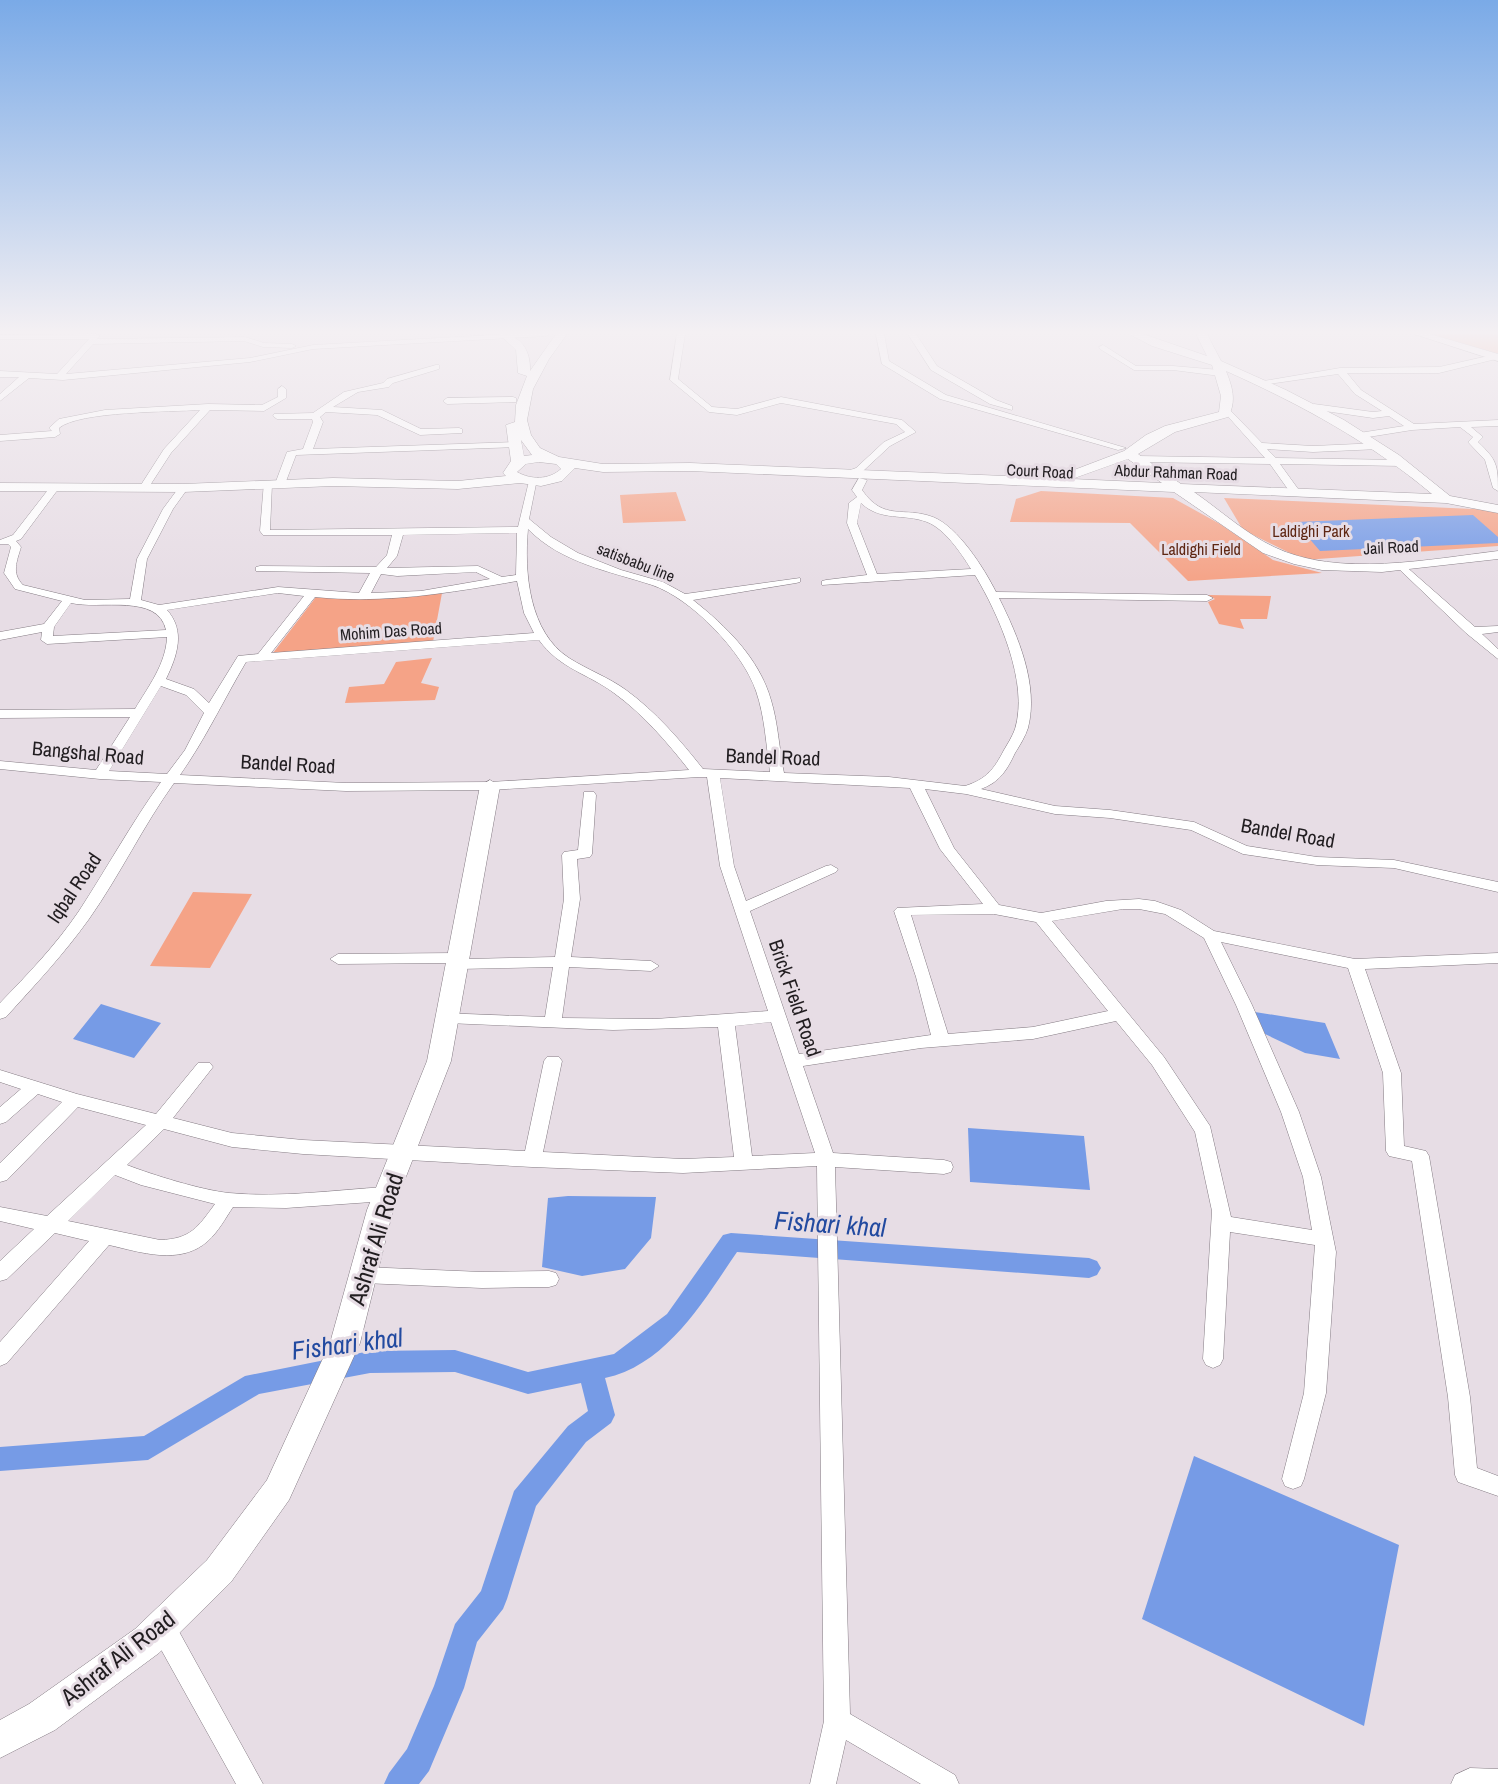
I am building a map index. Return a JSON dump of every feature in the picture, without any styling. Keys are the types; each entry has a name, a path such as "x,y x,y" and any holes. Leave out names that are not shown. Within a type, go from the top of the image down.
{"main road":[{"path":"511,417 518,462"},
{"path":"522,417 525,435 533,449 560,461 568,468 559,477"},
{"path":"1048,483 1131,453 1159,433 1218,417"},
{"path":"1332,417 1379,446 1446,499"},
{"name":"Jail Road","path":"1131,453 1195,501 1281,556 1326,567 1405,568 1498,555"},
{"path":"519,479 510,473 510,469 518,462 539,458 560,461"},
{"name":"Abdur Rahman Road","path":"560,461 603,468 690,467 1446,499 1494,508"},
{"name":"Court Road","path":"0,487 183,488 273,484 458,485 519,479 534,481 559,477 671,473 1157,494 1195,501"},
{"name":"Ashraf Ali Road","path":"0,1740 42,1717 147,1641 219,1571 278,1490 327,1388 345,1343 386,1194 439,1061 490,786"}],"street":[{"path":"0,438 55,434 57,432 54,428 62,421 82,417"},
{"path":"144,488 167,451 198,417"},
{"path":"307,451 318,422 316,417"},
{"path":"390,417 420,432 459,431"},
{"path":"848,474 859,470 888,444 911,432 899,422 874,417"},
{"path":"1011,417 1131,453 1273,461 1403,464"},
{"path":"1040,417 1126,445 1131,453"},
{"path":"1234,417 1273,461 1296,493"},
{"path":"1396,417 1412,427"},
{"path":"1362,435 1412,427 1498,423"},
{"path":"1464,426 1478,437 1473,442 1490,459 1498,488 1494,508"},
{"path":"516,445 290,453 273,484 265,531 267,533 398,534 524,525"},
{"path":"1261,447 1379,446"},
{"path":"862,480 856,490 861,499 883,513 935,522 960,545 992,595 1009,629 1023,679 1022,726 991,783 966,790"},
{"path":"534,481 526,503 521,577 525,597 543,636 554,652 609,684 663,728 706,774"},
{"path":"5,541 17,537 54,488"},
{"path":"135,602 142,559 168,509 183,488"},
{"path":"861,499 854,503 852,523 873,578"},
{"name":"satisbabu line","path":"524,525 577,557 662,586 682,598 731,640 757,678 768,712 778,776"},
{"path":"363,597 377,572 392,556 398,534"},
{"path":"5,541 16,547 9,562 12,582 19,587 68,600 96,604 135,602 159,608 165,612 172,633 174,649 159,680 100,775"},
{"path":"1405,568 1498,655"},
{"path":"260,569 377,572 478,569 502,581"},
{"path":"826,583 977,572"},
{"path":"159,608 278,590 363,597 421,594 521,577"},
{"path":"682,598 796,580"},
{"path":"262,657 312,593"},
{"path":"992,595 1207,598"},
{"path":"68,600 48,627 46,640 172,633"},
{"path":"0,636 48,627"},
{"path":"1470,631 1498,629"},
{"name":"Mohim Das Road","path":"211,714 242,659 543,636"},
{"path":"159,680 169,687 182,688 194,694 211,714 173,778"},
{"path":"0,714 138,713"},
{"name":"Bangshal Road","path":"0,765 100,775 173,778"},
{"name":"Bandel Road","path":"173,778 346,787 490,786 706,774 916,785 966,790 1055,810 1110,814 1194,826 1243,850 1317,861 1394,864 1498,887"},
{"name":"Brick Field Road","path":"706,774 727,866 795,1061 826,1159 837,1721 823,1784"},
{"name":"Iqbal Road","path":"0,1013 49,961 84,915 145,814 173,778"},
{"path":"916,785 947,849 994,909"},
{"path":"553,1022 572,899 569,855 585,854 589,795"},
{"path":"742,909 831,869"},
{"path":"941,1040 924,977 902,911 944,908 954,911 994,909 1041,918 1138,902 1173,912 1192,927 1210,935 1355,964 1498,958"},
{"path":"1041,918 1158,1061 1204,1131 1222,1211 1213,1359"},
{"path":"1210,935 1245,1005 1290,1112 1312,1177 1326,1252 1315,1393 1293,1479"},
{"path":"338,959 563,962 651,966"},
{"path":"1355,964 1392,1073 1395,1151 1420,1156 1459,1397 1466,1475 1498,1486"},
{"path":"795,1061 941,1040 1033,1033 1120,1014"},
{"path":"447,1017 553,1022 726,1023 779,1016"},
{"path":"726,1023 744,1163"},
{"path":"532,1160 553,1061"},
{"path":"0,1273 160,1122 204,1067"},
{"path":"0,1076 75,1100 232,1140 532,1160 683,1166 826,1159 944,1167"},
{"path":"0,1117 35,1087"},
{"path":"0,1175 75,1100"},
{"path":"114,1167 141,1178 228,1200 286,1201 386,1194"},
{"path":"0,1214 160,1248 182,1248 197,1240 228,1200"},
{"path":"1221,1222 1323,1239"},
{"path":"0,1357 104,1237"},
{"path":"363,1275 482,1280 549,1279"},
{"path":"162,1626 250,1784"},
{"path":"837,1721 946,1784"},
{"path":"1464,1784 1470,1781 1498,1782"}],"green space":[{"name":"Laldighi Field","path":"1041,491 1173,498 1220,524 1273,560 1322,573 1188,581 1130,523 1010,522 1016,499"},
{"path":"676,492 686,521 623,523 620,495"},
{"name":"Laldighi Park","path":"1224,498 1496,510 1498,511 1498,546 1304,560 1243,530"},
{"path":"442,593 433,642 273,653 316,597 374,599"},
{"path":"1207,595 1271,596 1267,619 1240,619 1244,629 1219,624 1208,602 1215,599"},
{"path":"432,658 421,683 439,687 435,700 345,703 349,687 384,684 396,662"},
{"path":"193,892 252,894 210,968 150,966"}],"water":[{"path":"1473,515 1498,537 1498,543 1320,551 1295,522"},
{"path":"101,1004 161,1023 134,1058 73,1039"},
{"path":"1255,1012 1325,1023 1340,1059 1305,1053 1265,1034"},
{"path":"968,1128 1084,1136 1090,1190 970,1182"},
{"path":"568,1196 656,1197 651,1238 625,1269 582,1276 542,1267 548,1198"},
{"path":"1194,1456 1399,1545 1364,1726 1142,1619"}],"waterway":[{"name":"Fishari khal","path":"590,1370 620,1364 676,1321 731,1242 1089,1268"},
{"name":"Fishari khal","path":"0,1459 148,1448 254,1384 370,1362 455,1361 528,1383 590,1370"},
{"path":"400,1784 418,1760 449,1688 465,1634 493,1599 524,1500 577,1434 602,1415 590,1370"}]}
